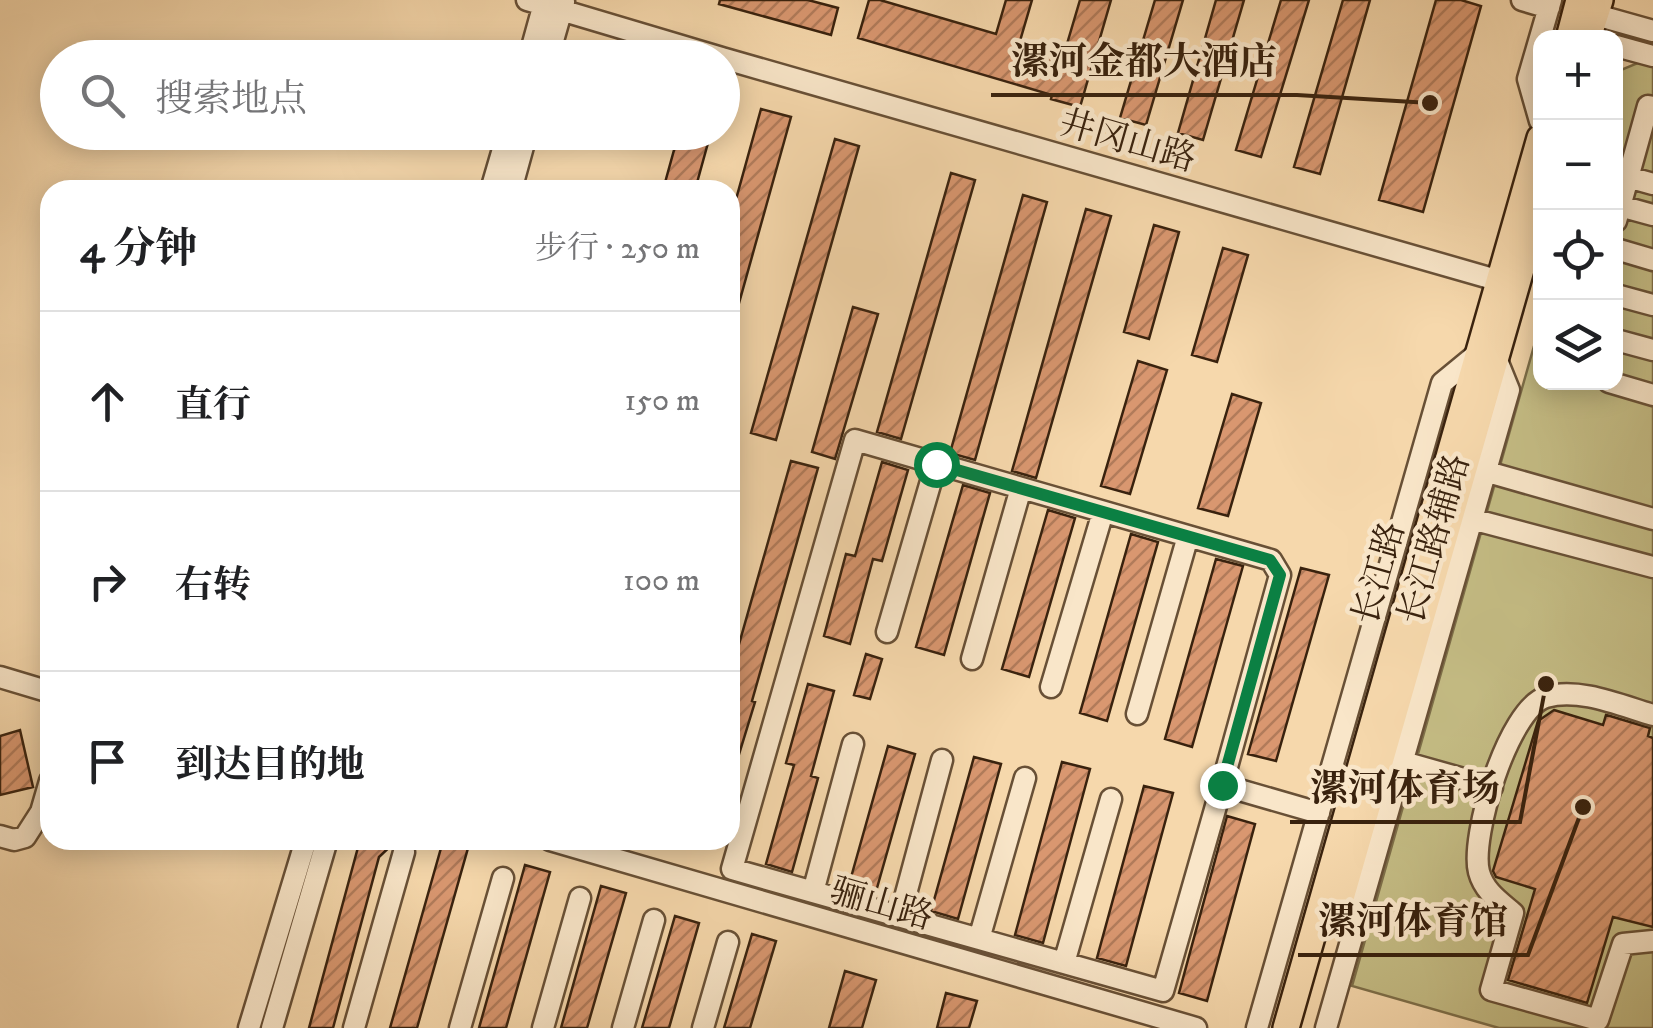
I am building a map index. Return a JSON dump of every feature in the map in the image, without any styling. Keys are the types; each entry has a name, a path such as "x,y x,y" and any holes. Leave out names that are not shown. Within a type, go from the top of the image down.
{"main road":[{"name":"长江路","path":"1304,1028 1452,513 1533,169"},
{"name":"长江路","path":"1507,283 1533,231"},
{"name":"长江路","path":"1286,1028 1452,513 1476,469 1486,357"}],"street":[{"path":"1522,0 1550,4 1528,79 1540,120"},
{"path":"535,40 548,3"},
{"path":"548,3 548,40"},
{"name":"井冈山路","path":"548,3 665,40"},
{"path":"1585,21 1653,31"},
{"path":"1623,48 1653,56"},
{"name":"井冈山路","path":"740,63 1507,283"},
{"path":"1619,210 1628,177 1646,139 1648,106 1653,108"},
{"path":"495,180 503,150"},
{"path":"514,180 522,150"},
{"path":"1628,177 1653,184"},
{"path":"1623,213 1653,215"},
{"path":"1623,251 1653,260"},
{"path":"1623,297 1653,305"},
{"path":"1623,342 1653,350"},
{"name":"长江路辅路","path":"1258,1028 1442,383 1486,357"},
{"path":"1623,386 1653,395"},
{"path":"737,850 732,868 1164,991 1280,575 1270,560 855,440 740,840"},
{"path":"887,632 936,464"},
{"path":"1476,469 1653,519"},
{"path":"972,659 1020,488"},
{"path":"1052,686 1103,512"},
{"path":"1452,513 1653,568"},
{"name":"长江路辅路","path":"1326,1028 1403,762 1452,513"},
{"path":"1137,714 1188,536"},
{"path":"0,677 40,689"},
{"path":"1653,715 1590,697 1549,696 1538,701 1503,751 1478,836 1478,870 1487,891 1513,913 1491,990 1598,1020 1622,944 1653,941"},
{"path":"813,892 853,744"},
{"path":"900,916 942,760"},
{"path":"1403,762 1492,787"},
{"path":"979,939 1025,778"},
{"path":"1222,785 1319,813"},
{"path":"1064,963 1111,799"},
{"path":"0,836 14,840 25,837 40,814"},
{"path":"250,1028 303,850"},
{"path":"272,1028 324,850"},
{"name":"骊山路","path":"584,850 1196,1028"},
{"path":"354,1028 404,852"},
{"path":"460,1028 503,878"},
{"path":"543,1028 580,898"},
{"path":"623,1028 654,920"},
{"path":"703,1028 728,942"}],"shaded area":[{"path":"1640,62 1653,66 1653,1028 1499,1028 1352,986 1533,350 1533,390 1623,390 1623,69"}],"building":[{"path":"720,0 808,0 838,8 831,35 719,4"},
{"path":"869,0 996,34 1006,0 1032,0 1020,41 1064,54 1080,0 1111,0 1080,107 1051,99 1052,95 858,38"},
{"path":"1155,0 1183,0 1146,125 1120,118"},
{"path":"1216,0 1244,0 1203,140 1178,133"},
{"path":"1281,0 1309,0 1261,157 1236,150"},
{"path":"1343,0 1370,0 1320,174 1294,167"},
{"path":"1436,0 1461,0 1481,6 1423,212 1379,200"},
{"path":"761,109 791,117 740,300 740,185"},
{"path":"835,139 859,146 776,440 751,433"},
{"path":"674,150 706,150 698,180 666,180"},
{"path":"951,173 975,180 901,439 877,432"},
{"path":"1023,195 1047,202 975,460 950,453"},
{"path":"1086,209 1111,216 1036,478 1012,471"},
{"path":"1154,225 1179,232 1149,339 1124,332"},
{"path":"1223,248 1248,255 1217,362 1192,355"},
{"path":"853,307 878,314 835,459 812,452"},
{"path":"1138,361 1167,370 1130,494 1101,486"},
{"path":"1232,394 1261,403 1228,516 1198,508"},
{"path":"791,461 818,468 740,751 740,641"},
{"path":"882,462 908,470 882,561 873,559 850,644 824,636 846,554 855,556"},
{"path":"963,485 990,493 944,655 916,647"},
{"path":"1048,510 1075,518 1029,677 1002,669"},
{"path":"1131,534 1158,542 1107,721 1080,713"},
{"path":"1216,559 1243,566 1192,747 1165,739"},
{"path":"1301,568 1329,575 1276,761 1248,754"},
{"path":"866,654 882,659 870,699 854,695"},
{"path":"808,684 834,691 811,776 818,778 792,872 766,864 794,765 786,763"},
{"path":"1554,710 1603,725 1606,715 1610,716 1650,728 1648,736 1653,738 1653,927 1613,917 1587,1003 1508,980 1535,889 1496,877 1493,871 1538,721"},
{"path":"20,730 33,787 0,795 0,736"},
{"path":"888,746 915,754 875,895 848,888"},
{"path":"974,757 1001,764 958,919 931,911"},
{"path":"1062,762 1090,769 1043,943 1015,935"},
{"path":"1144,786 1173,793 1126,966 1097,958"},
{"path":"1227,816 1255,824 1207,1001 1179,993"},
{"path":"357,850 386,850 379,857 333,1028 309,1028"},
{"path":"440,850 467,850 417,1028 390,1028"},
{"path":"525,865 550,872 506,1028 479,1028"},
{"path":"601,886 626,893 587,1028 561,1028"},
{"path":"675,916 699,923 669,1028 642,1028"},
{"path":"752,934 776,941 750,1028 724,1028"},
{"path":"845,971 876,980 862,1028 829,1028"},
{"path":"946,993 977,1001 969,1028 937,1028"}],"place":[{"name":"漯河金都大酒店","path":"1430,103"},
{"name":"漯河体育场","path":"1546,684"},
{"name":"漯河体育馆","path":"1583,807"}],"route":[{"path":"936,464 1270,560 1280,575 1222,785"}]}
